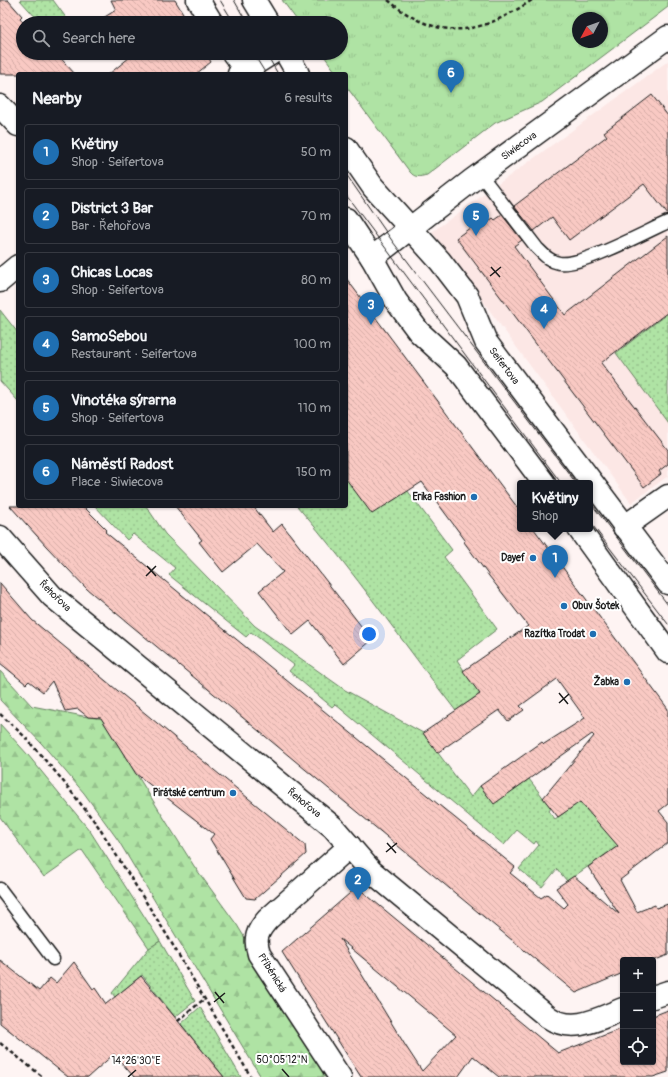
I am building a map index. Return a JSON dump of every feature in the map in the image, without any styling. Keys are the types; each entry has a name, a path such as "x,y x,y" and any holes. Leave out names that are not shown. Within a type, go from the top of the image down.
{"street":[{"path":"198,0 208,16"},
{"path":"254,0 264,16"},
{"name":"Siwiecova","path":"372,258 480,174 668,37"},
{"path":"237,60 243,72"},
{"path":"245,72 262,60"},
{"path":"290,60 297,72"},
{"path":"0,106 16,123"},
{"name":"Seifertova","path":"348,151 373,187 440,261 466,296 486,342 588,480"},
{"path":"348,222 372,258 396,301 419,332 456,366 542,480"},
{"path":"0,281 16,268"},
{"name":"Seifertova","path":"593,486 668,583"},
{"path":"624,528 668,496"},
{"path":"580,532 668,652"},
{"name":"Řehořova","path":"0,537 52,596 333,827 371,871 556,1023 566,1026 582,1025 620,1010"},
{"name":"Příběnická","path":"340,1077 259,954 256,938 259,928 268,919 350,846"},
{"path":"656,996 668,992"}],"lane":[{"path":"480,174 537,248 547,258 560,263 580,261 668,222"},
{"path":"0,889 53,959"}],"path":[{"path":"388,0 415,19 446,28 464,29 481,27 496,22 532,0"},
{"path":"0,714 24,736 59,776 98,826 251,1077"},
{"path":"178,1021 204,999"},
{"path":"0,1043 43,1077"}],"shaded area":[{"path":"668,61 668,476 631,503 432,232"}],"green space":[{"path":"20,0 53,0 65,16 34,16"},
{"path":"282,0 668,0 668,7 542,102 495,123 427,175 419,177 410,172 348,89 348,72 336,72 327,60 348,60 348,16 294,16"},
{"path":"0,310 16,330 16,399 0,381"},
{"path":"668,313 668,423 616,353"},
{"path":"348,461 394,500 407,490 452,550 444,557 497,629 457,660 480,694 456,711 358,581 299,508 348,508"},
{"path":"97,508 147,508 165,534 255,626 345,690 423,733 471,797 480,786 494,803 529,779 551,808 549,811 555,819 564,813 562,809 608,774 618,846 567,881 557,869 542,887 519,869 539,845 536,841 534,844 517,830 504,845 335,704 332,707 289,671 294,665 251,632 246,637 169,575 175,568 133,534 127,540"},
{"path":"0,671 32,706 88,717 97,718 100,716 194,866 237,925 329,1077 261,1077 118,840 84,793 42,744 0,700"},
{"path":"0,724 28,755 90,831 160,941 149,948 82,850 44,877 0,817"},
{"path":"160,941 195,1001 175,1017 142,975 115,997 112,993 149,948"},
{"path":"200,1007 241,1077 224,1077 181,1024"}],"building":[{"path":"0,0 8,0 22,16 16,16 16,60 62,60 73,72 16,72 16,74 0,74"},
{"path":"111,0 175,0 185,16 106,16 116,10"},
{"path":"126,60 210,60 211,62 198,72 111,72"},
{"path":"652,95 668,116 668,215 644,184 569,240 552,217 534,231 514,206 607,136 604,132"},
{"path":"502,215 522,240 514,246 565,315 668,236 668,312 601,363 668,450 668,464 659,471 661,474 644,487 456,238 474,225 477,230 493,218 495,220"},
{"path":"348,281 517,507 517,532 536,532 668,709 668,804 659,811 668,822 668,843 620,880 637,912 655,905 656,908 668,904 668,955 656,960 656,957 620,957 620,974 576,993 87,589 10,506 16,506 16,508 85,508 107,530 105,532 515,867 510,873 541,898 547,894 564,908 568,904 556,888 574,876 619,914 588,867 618,846 580,802 558,817 543,798 594,736 592,734 494,804 480,786 542,742 544,744 585,718 557,679 520,706 524,710 508,721 499,710 437,753 423,733 480,694 463,671 528,626 489,576 464,542 465,540 422,482 372,514 348,482"},
{"path":"177,508 255,508 273,532 282,524 372,640 344,664 310,621 293,635 259,591 283,572 257,544 223,572 199,542 202,540"},
{"path":"0,583 32,620 305,845 306,854 255,899 246,898 210,839 214,834 136,774 101,718 88,717 78,709 65,711 52,681 43,692 29,681 26,684 0,663"},
{"path":"357,887 558,1053 620,1029 620,1065 656,1065 656,1015 668,1010 668,1072 653,1077 499,1077 473,1056 458,1077 361,1077 282,952","holes":["340,939 456,1035 422,1071 405,1045"]},
{"path":"0,960 39,991 50,978 56,983 74,962 93,989 95,988 106,1004 141,976 224,1077 134,1077 114,1054 88,1077 68,1077 0,1023"}],"tram line":[{"path":"220,0 230,16"},
{"path":"234,0 243,16"},
{"path":"257,60 265,72"},
{"path":"270,60 277,72"},
{"path":"348,177 393,242 574,480"},
{"path":"348,198 559,480"},
{"path":"593,506 668,605"},
{"path":"593,526 668,624"}],"place":[{"name":"Náměstí Radost","path":"451,93"},
{"name":"Vinotéka sýrarna","path":"476,236"},
{"name":"Chicas Locas","path":"371,325"},
{"name":"SamoSebou","path":"544,329"},
{"name":"Erika Fashion","path":"474,497"},
{"name":"Dayef","path":"533,558"},
{"name":"Květiny","path":"555,578"},
{"name":"Obuv Šotek","path":"564,606"},
{"name":"Razítka Trodat","path":"593,634"},
{"name":"Žabka","path":"627,682"},
{"name":"Pirátské centrum","path":"233,793"},
{"name":"District 3 Bar","path":"358,900"}]}
